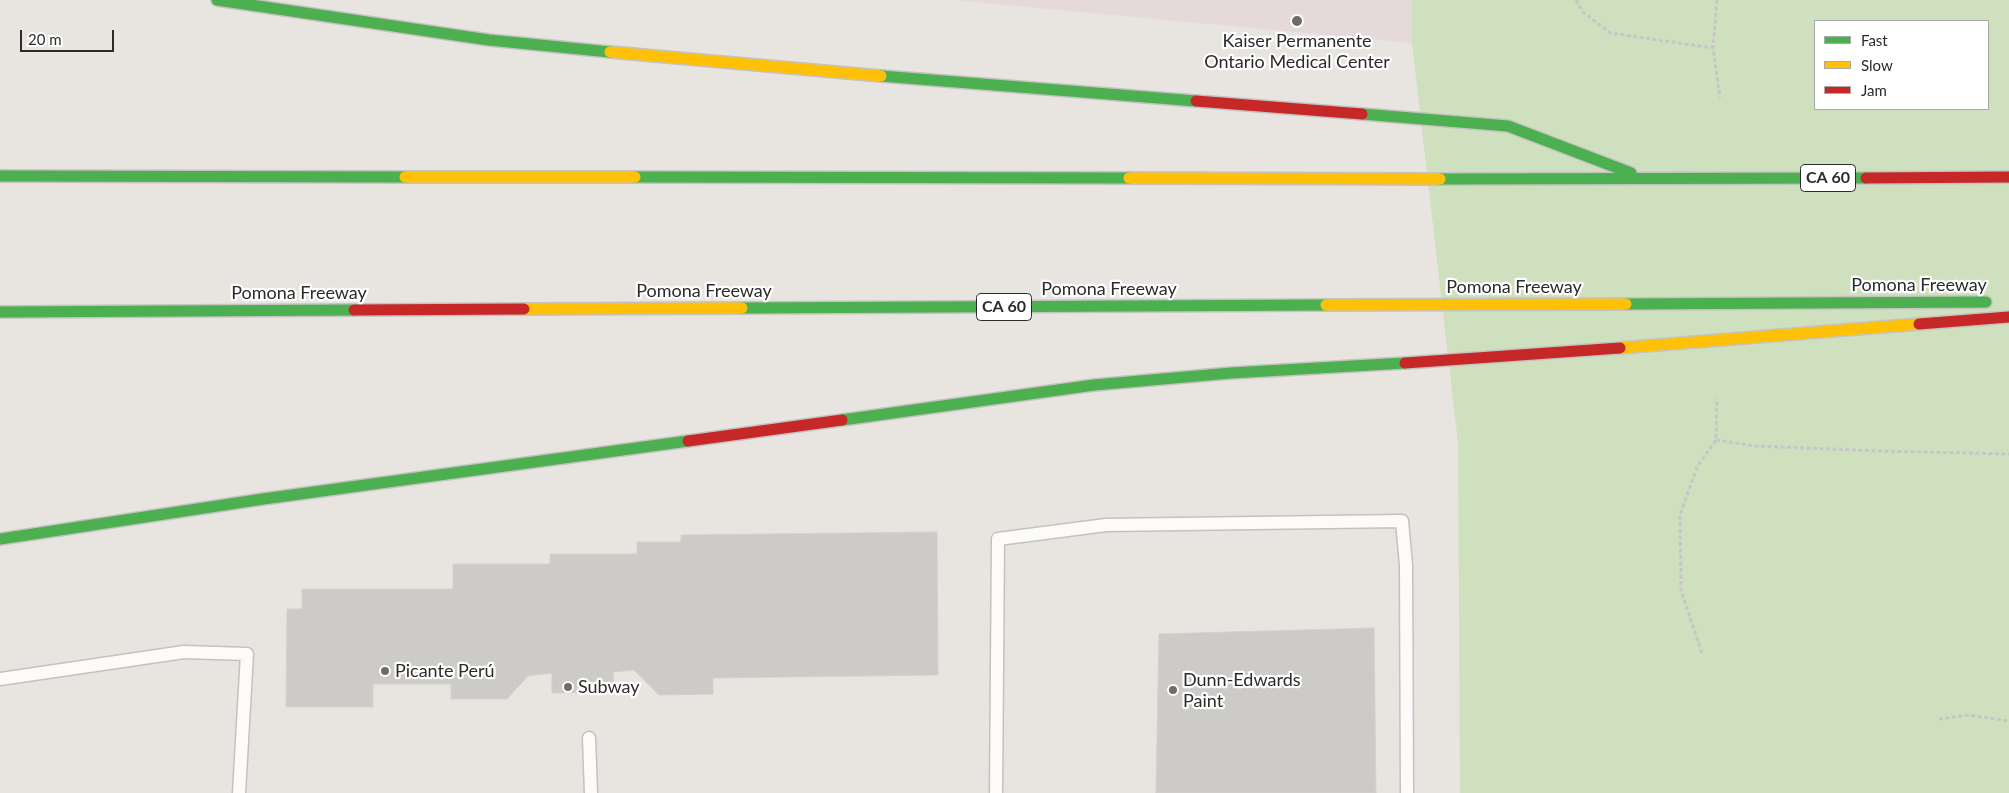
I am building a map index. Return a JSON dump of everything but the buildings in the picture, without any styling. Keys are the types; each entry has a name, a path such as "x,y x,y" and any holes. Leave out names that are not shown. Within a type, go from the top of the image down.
{"highway":[{"path":"217,0 489,40 759,66 1508,126 1647,179"},
{"name":"CA 60","path":"0,176 1647,179 2009,177"},
{"name":"Pomona Freeway","path":"0,312 1999,302"},
{"path":"0,539 263,499 1094,385 1231,373 1490,358 2009,317"}],"lane":[{"path":"996,793 998,539 1106,525 1402,521 1406,566 1407,793"},
{"path":"0,679 184,652 247,654 239,793"},
{"path":"590,738 591,793"}],"path":[{"path":"1576,0 1583,12 1610,33 1713,48"},
{"path":"1718,0 1713,48 1720,98"},
{"path":"1702,653 1681,590 1680,515 1698,467 1716,440 1717,398"},
{"path":"1716,440 1764,446 2009,454"},
{"path":"1939,720 1969,715 2009,721"}],"shaded area":[{"name":"Kaiser Permanente Ontario Medical Center","path":"952,0 1412,0 1412,43"}],"green space":[{"path":"1412,0 2009,0 2009,793 1460,793 1458,443 1412,43"}],"traffic: fast":[{"path":"217,0 489,40 610,52"},
{"path":"881,76 1196,101"},
{"path":"1362,114 1508,126 1631,173"},
{"path":"0,176 405,177"},
{"path":"635,177 1129,178"},
{"path":"1440,179 1866,178"},
{"path":"1626,304 1986,302"},
{"path":"742,308 1326,305"},
{"path":"0,312 354,310"},
{"path":"842,420 1094,385 1231,373 1405,363"},
{"path":"0,539 263,499 688,441"}],"traffic: slow":[{"path":"610,52 881,76"},
{"path":"405,177 635,177"},
{"path":"1129,178 1440,179"},
{"path":"1326,305 1626,304"},
{"path":"524,309 742,308"},
{"path":"1620,348 1919,324"}],"traffic: jam":[{"path":"1196,101 1362,114"},
{"path":"1866,178 2009,177"},
{"path":"354,310 524,309"},
{"path":"1919,324 2009,317"},
{"path":"1405,363 1620,348"},
{"path":"688,441 842,420"}],"place":[{"name":"Kaiser Permanente Ontario Medical Center","path":"1297,21"},
{"name":"Picante Perú","path":"385,671"},
{"name":"Subway","path":"568,687"},
{"name":"Dunn-Edwards Paint","path":"1173,690"}]}
